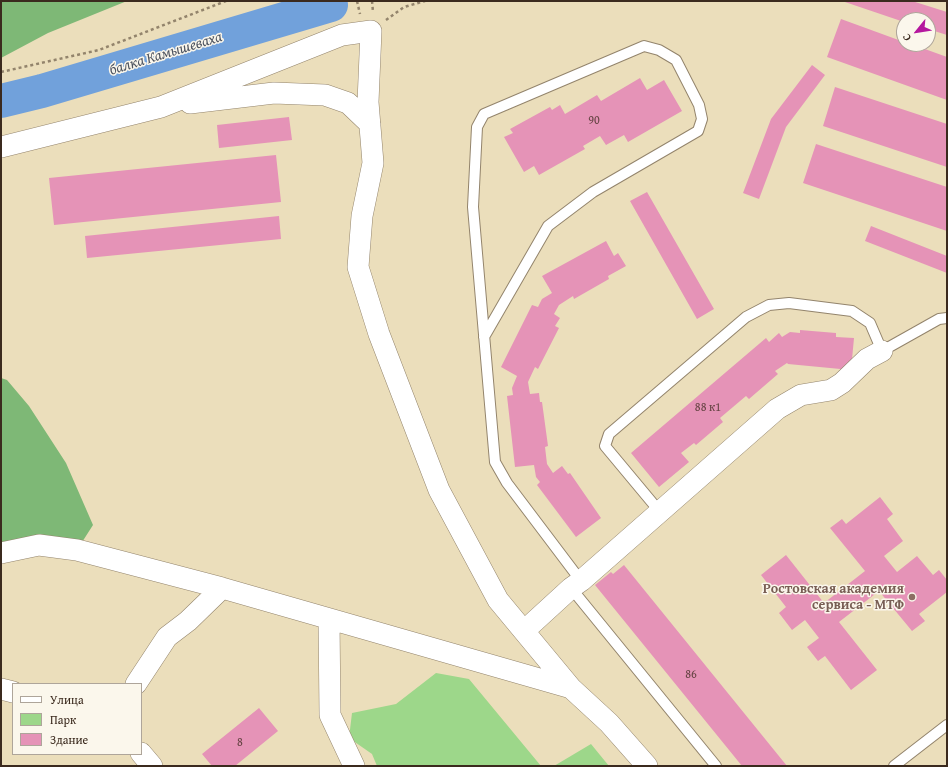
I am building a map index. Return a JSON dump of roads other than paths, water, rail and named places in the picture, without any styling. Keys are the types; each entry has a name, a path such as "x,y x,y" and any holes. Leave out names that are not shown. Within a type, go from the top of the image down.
{"street":[{"path":"161,107 342,34 371,31 368,102 373,163 362,216 358,267 379,334 439,490 498,600 571,688 609,723 647,766"},
{"path":"1,147 161,107 274,93 325,95 348,103 370,124"},
{"path":"524,631 776,409 801,395 831,390 842,383 866,360 882,351"},
{"path":"1,553 39,545 77,550 222,588 571,688"},
{"path":"137,683 167,637 188,621 222,588"},
{"path":"329,619 330,715 354,766"},
{"path":"1,689 12,692"},
{"path":"142,754 152,766"}],"lane":[{"path":"484,336 548,226 593,192 698,131 702,119 699,105 676,60 659,50 644,46 484,114 477,127 473,207 484,336 495,462 507,483 576,584 716,766"},
{"path":"660,512 605,446 609,434 746,317 769,305 789,303 852,311 870,323 882,351 939,319 947,318"},
{"path":"894,766 947,725"}],"waterway":[{"name":"балка Камышеваха","path":"1,101 42,91 331,5"}],"place":[{"name":"Ростовская академия сервиса - МТФ","path":"912,597"}]}
